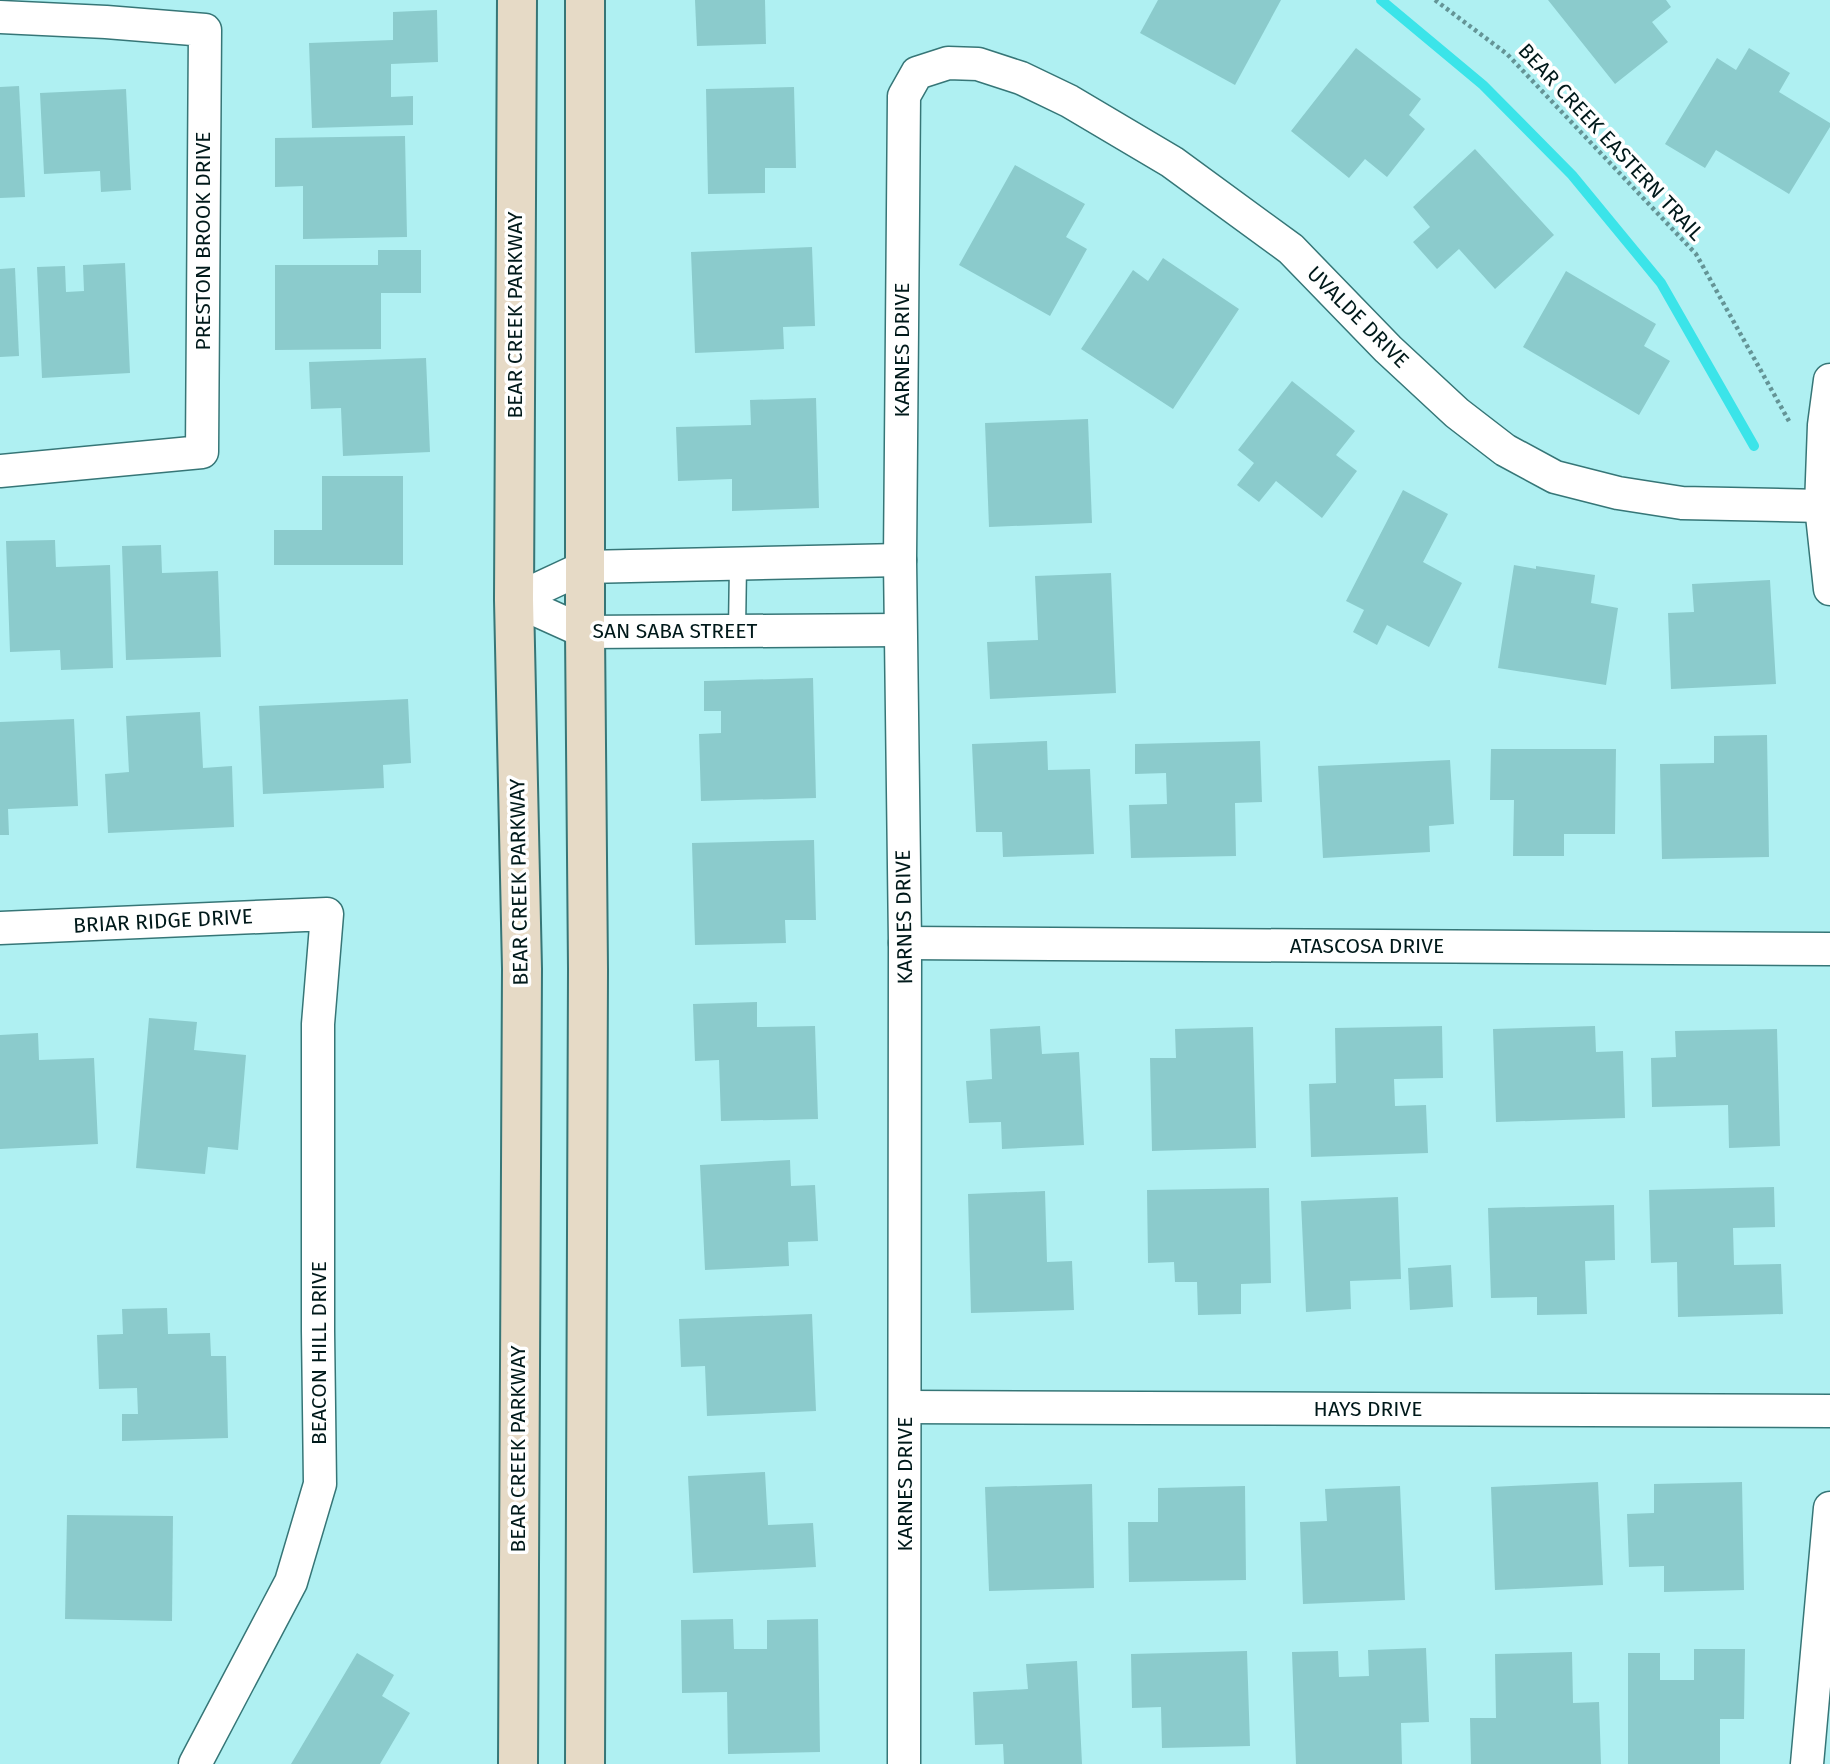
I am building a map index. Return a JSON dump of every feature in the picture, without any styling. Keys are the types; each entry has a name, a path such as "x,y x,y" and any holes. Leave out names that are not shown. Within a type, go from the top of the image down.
{"main road":[{"name":"BEAR CREEK PARKWAY","path":"517,0 514,600 522,968 518,1764"},
{"path":"585,0 588,956 585,1764"}],"street":[{"name":"PRESTON BROOK DRIVE","path":"0,17 205,30 202,452 0,471"},
{"name":"UVALDE DRIVE","path":"917,73 948,63 978,64 1021,78 1069,101 1172,162 1291,249 1388,349 1457,413 1505,450 1555,477 1618,493 1682,503 1821,506"},
{"name":"KARNES DRIVE","path":"904,1764 905,943 900,561 904,96 917,73"},
{"path":"1830,380 1824,425 1821,506 1830,589"},
{"path":"514,600 585,567 900,561"},
{"name":"SAN SABA STREET","path":"514,600 585,632 900,631"},
{"name":"BRIAR RIDGE DRIVE","path":"0,928 327,914"},
{"name":"BEACON HILL DRIVE","path":"195,1764 291,1582 320,1484 318,1024 327,914"},
{"name":"ATASCOSA DRIVE","path":"905,943 1830,949"},
{"name":"HAYS DRIVE","path":"906,1407 1830,1411"},
{"path":"1807,1764 1830,1508"}],"lane":[{"path":"737,631 738,564"}],"path":[{"name":"BEAR CREEK EASTERN TRAIL","path":"1435,0 1507,54 1696,254 1790,421 1791,433"}],"building":[{"path":"695,0 765,0 766,44 697,46"},
{"path":"1158,0 1281,0 1235,85 1140,33"},
{"path":"1548,0 1666,0 1671,7 1652,22 1668,42 1615,84"},
{"path":"437,10 438,62 391,64 391,97 413,96 413,125 312,128 309,43 393,40 393,12"},
{"path":"1356,48 1421,99 1409,115 1425,129 1387,177 1365,159 1349,178 1291,131"},
{"path":"1749,48 1790,73 1779,92 1830,123 1789,194 1716,150 1705,168 1665,144 1717,58 1736,70"},
{"path":"19,86 25,197 0,198 0,87"},
{"path":"794,87 796,168 765,168 765,193 708,194 706,89"},
{"path":"126,89 131,190 101,192 100,171 44,174 40,93"},
{"path":"405,136 407,237 303,239 303,186 275,187 275,138"},
{"path":"1475,149 1554,235 1495,289 1459,249 1437,269 1413,242 1430,227 1413,207"},
{"path":"1015,165 1085,204 1066,237 1087,249 1050,316 959,265"},
{"path":"812,247 815,326 783,327 784,349 695,353 691,252"},
{"path":"378,250 421,250 421,293 381,293 381,349 275,350 275,265 378,265"},
{"path":"1163,258 1239,309 1173,409 1081,349 1133,270 1148,281"},
{"path":"125,263 130,373 42,378 37,267 65,266 66,292 84,291 83,265"},
{"path":"15,268 19,356 0,357 0,269"},
{"path":"1566,271 1656,324 1644,346 1670,361 1639,415 1523,347"},
{"path":"426,358 430,452 343,456 341,408 311,409 309,362"},
{"path":"1292,381 1355,431 1336,455 1357,471 1322,518 1276,481 1259,502 1237,485 1254,463 1238,450"},
{"path":"816,398 819,508 732,511 732,479 678,481 676,427 751,425 750,400"},
{"path":"1088,419 1092,523 989,527 985,423"},
{"path":"322,476 403,476 403,565 274,565 274,530 322,530"},
{"path":"1403,490 1448,514 1423,562 1462,583 1429,647 1387,625 1377,645 1353,632 1364,610 1346,601"},
{"path":"55,540 56,567 110,565 113,668 61,670 60,650 10,652 6,541"},
{"path":"161,545 162,573 218,571 221,657 126,660 122,546"},
{"path":"1514,565 1595,575 1591,603 1618,608 1606,685 1498,668"},
{"path":"1111,573 1116,693 990,699 987,642 1038,640 1035,576"},
{"path":"1770,580 1776,684 1671,689 1668,613 1694,612 1692,584"},
{"path":"813,678 816,798 701,801 699,734 721,733 721,711 704,711 704,681"},
{"path":"408,699 411,763 383,765 384,788 263,794 259,706"},
{"path":"200,712 203,768 232,766 234,827 108,833 105,774 129,772 126,716"},
{"path":"74,719 78,806 8,809 9,835 0,835 0,722"},
{"path":"1767,735 1769,857 1662,859 1660,764 1714,763 1714,736"},
{"path":"1047,741 1048,770 1090,769 1094,854 1003,857 1002,832 976,832 972,744"},
{"path":"1260,741 1262,802 1235,803 1236,856 1131,858 1129,805 1167,804 1166,773 1135,774 1135,744"},
{"path":"1491,749 1616,749 1615,834 1564,834 1564,856 1513,856 1514,800 1490,800"},
{"path":"1450,760 1454,824 1429,826 1430,852 1323,858 1318,766"},
{"path":"814,840 816,920 785,920 786,943 695,945 692,843"},
{"path":"757,1002 757,1027 815,1026 818,1119 721,1121 719,1060 695,1061 693,1004"},
{"path":"149,1018 197,1022 194,1050 246,1055 238,1150 208,1147 205,1174 136,1168"},
{"path":"1040,1026 1042,1054 1079,1052 1084,1145 1002,1149 1001,1122 969,1123 966,1081 992,1079 990,1029"},
{"path":"1442,1026 1443,1078 1394,1079 1395,1106 1426,1105 1428,1153 1311,1157 1309,1084 1336,1083 1335,1028"},
{"path":"1595,1026 1596,1052 1623,1051 1625,1118 1496,1122 1493,1029"},
{"path":"1253,1027 1256,1148 1152,1151 1150,1058 1176,1058 1175,1029"},
{"path":"1777,1029 1780,1146 1729,1148 1728,1105 1652,1107 1651,1058 1676,1057 1675,1031"},
{"path":"38,1033 39,1060 94,1058 98,1144 0,1149 0,1035"},
{"path":"790,1160 791,1186 815,1185 818,1241 788,1242 789,1266 705,1270 700,1165"},
{"path":"1774,1187 1775,1227 1733,1228 1734,1265 1781,1264 1783,1314 1678,1317 1677,1262 1651,1263 1649,1190"},
{"path":"1269,1188 1271,1283 1241,1284 1241,1314 1198,1315 1197,1282 1175,1282 1174,1262 1148,1263 1147,1190"},
{"path":"1045,1191 1047,1262 1072,1261 1074,1310 971,1313 968,1194"},
{"path":"1398,1197 1401,1279 1350,1281 1351,1309 1306,1312 1301,1201"},
{"path":"1614,1205 1615,1260 1585,1261 1587,1314 1537,1315 1537,1297 1491,1298 1488,1208"},
{"path":"1451,1265 1453,1307 1410,1310 1408,1268"},
{"path":"167,1308 168,1334 210,1333 211,1356 226,1356 228,1438 122,1441 122,1414 138,1414 137,1388 99,1389 97,1335 123,1334 122,1309"},
{"path":"812,1314 816,1411 707,1416 705,1366 681,1367 679,1319"},
{"path":"765,1472 768,1525 813,1523 816,1567 693,1573 688,1476"},
{"path":"1598,1482 1603,1585 1495,1590 1491,1487"},
{"path":"1742,1482 1744,1590 1664,1592 1664,1566 1629,1567 1627,1514 1654,1513 1654,1484"},
{"path":"1092,1484 1094,1588 989,1591 985,1487"},
{"path":"1245,1486 1246,1580 1129,1582 1128,1522 1158,1522 1158,1488"},
{"path":"1400,1486 1405,1600 1303,1604 1300,1522 1327,1521 1325,1489"},
{"path":"67,1515 173,1516 172,1621 65,1619"},
{"path":"733,1619 734,1649 767,1649 767,1620 818,1619 820,1752 728,1754 727,1692 682,1693 681,1620"},
{"path":"1426,1648 1429,1722 1401,1723 1402,1764 1296,1764 1292,1652 1338,1651 1339,1677 1369,1676 1368,1650"},
{"path":"1694,1649 1745,1649 1744,1719 1720,1719 1720,1764 1628,1764 1628,1653 1660,1653 1660,1680 1694,1680"},
{"path":"1247,1651 1250,1746 1162,1748 1161,1707 1132,1708 1131,1654"},
{"path":"1572,1652 1573,1703 1599,1702 1601,1764 1471,1764 1470,1718 1496,1718 1495,1654"},
{"path":"357,1653 394,1675 382,1696 410,1713 380,1764 291,1764"},
{"path":"1077,1661 1082,1764 1004,1764 1003,1744 975,1745 973,1692 1028,1689 1026,1664"}],"waterway":[{"path":"1381,0 1483,85 1572,175 1661,283 1754,446"}]}
